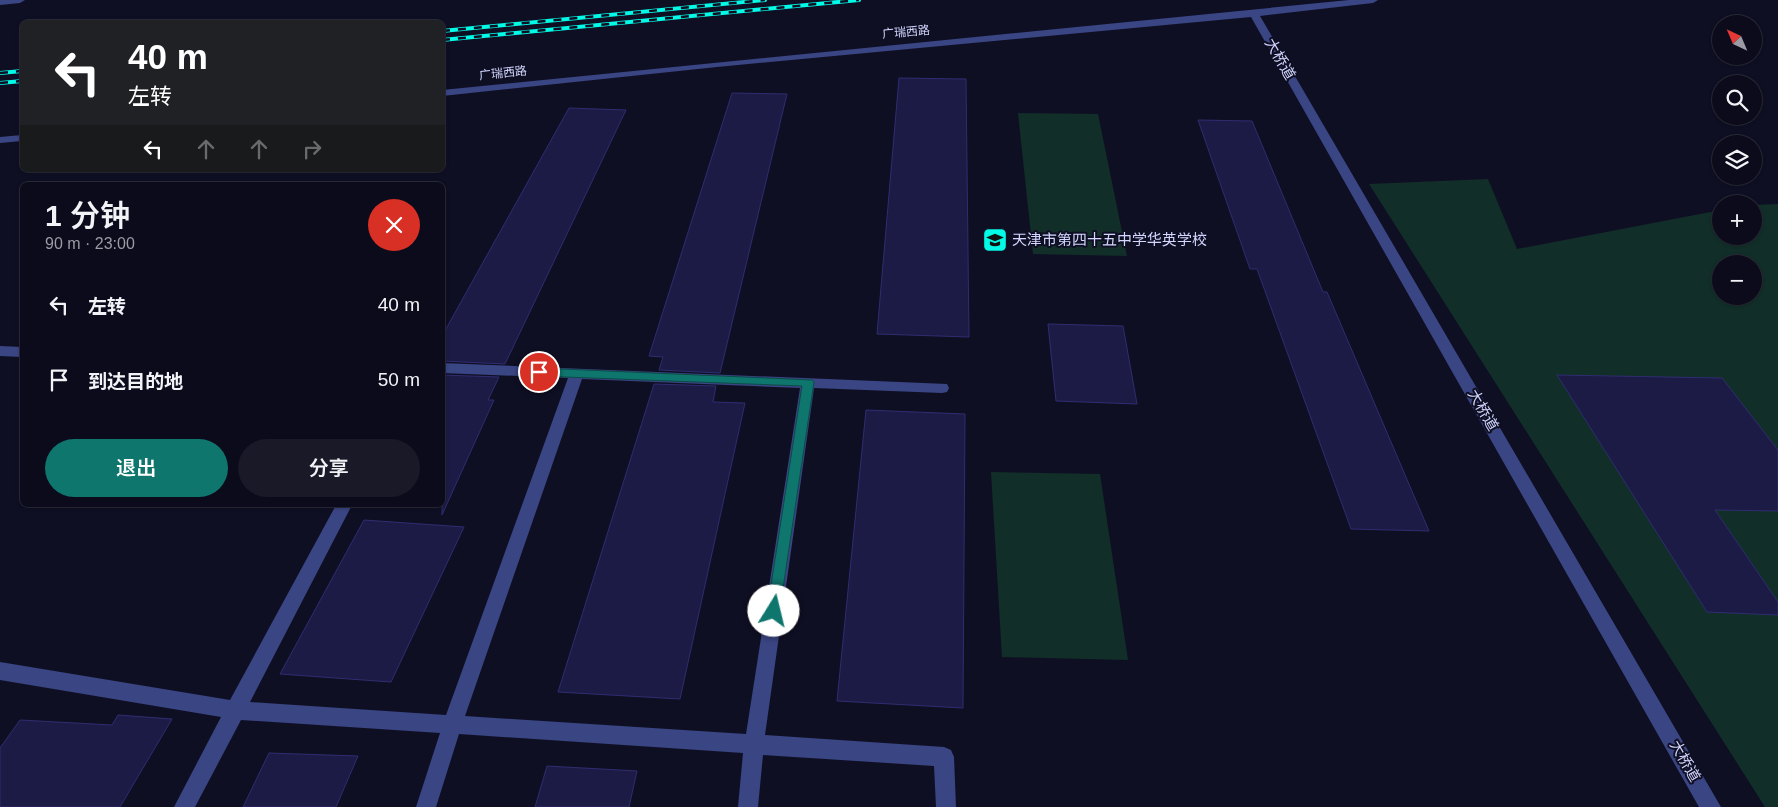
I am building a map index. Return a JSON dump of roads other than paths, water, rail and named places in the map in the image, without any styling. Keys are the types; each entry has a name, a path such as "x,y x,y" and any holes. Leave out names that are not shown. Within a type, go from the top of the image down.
{"street":[{"path":"0,2 20,0"},
{"name":"广瑞西路","path":"445,93 717,64 1254,14 1373,0"},
{"name":"大桥道","path":"1254,14 1711,807"},
{"path":"0,140 20,138"},
{"path":"0,351 20,352"},
{"path":"445,368 942,388"},
{"path":"426,807 452,724 578,373"},
{"path":"748,807 754,744 808,382"},
{"path":"184,807 343,507"},
{"path":"0,671 235,710 944,757 946,807"}],"railway":[{"path":"445,31 765,0"},
{"path":"445,40 859,0"},
{"path":"0,73 20,71"},
{"path":"0,83 20,81"}],"place":[{"name":"天津市第四十五中学华英学校","path":"995,240"}]}
